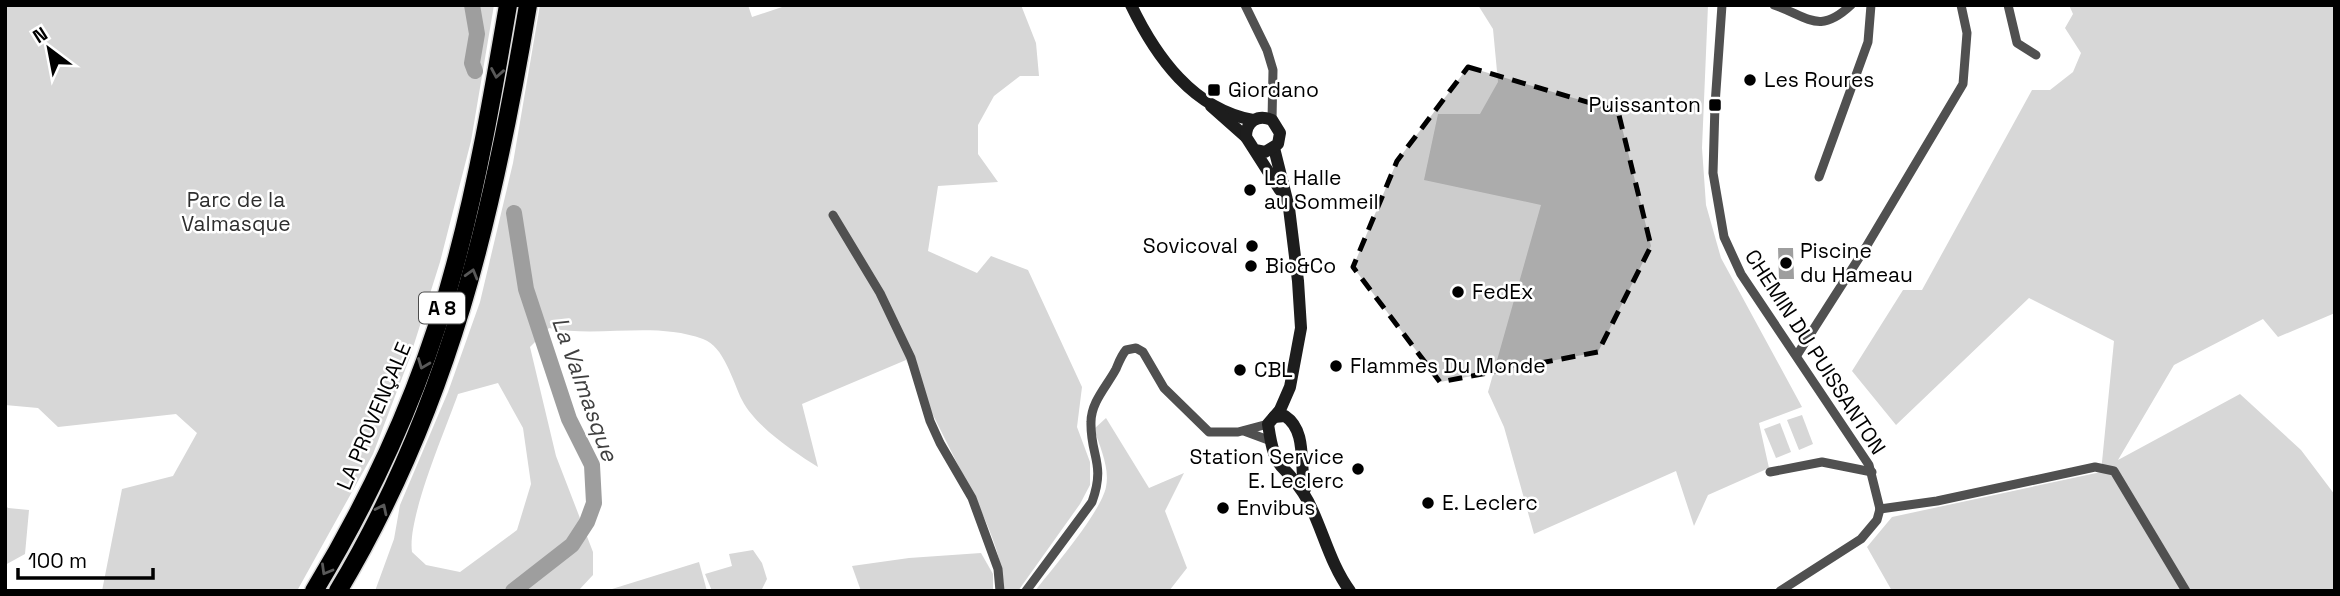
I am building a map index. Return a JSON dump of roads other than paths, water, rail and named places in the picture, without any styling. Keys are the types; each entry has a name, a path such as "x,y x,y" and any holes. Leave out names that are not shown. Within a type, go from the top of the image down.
{"highway":[{"name":"LA PROVENÇALE","path":"314,591 379,470 407,405 440,314 470,205 508,5"},
{"name":"LA PROVENÇALE","path":"338,591 404,463 431,400 461,315 493,191 528,5"}],"main road":[{"path":"1131,5 1146,36 1171,72 1245,137 1248,145 1255,150 1273,176 1289,208"},
{"path":"1209,103 1239,117 1263,119 1280,133 1274,148 1289,208 1301,328 1290,387 1280,410 1271,420 1271,440 1278,461 1294,478 1308,501"},
{"path":"1245,137 1247,127 1263,119"},
{"path":"1255,150 1265,152 1274,148"},
{"path":"1290,387 1293,422 1302,450 1301,476 1308,501 1334,562 1350,591"},
{"path":"1271,420 1285,416 1293,422"},
{"path":"1285,468 1294,468 1301,460"}],"street":[{"path":"1245,5 1270,60 1274,76 1271,100 1263,119"},
{"name":"CHEMIN DU PUISSANTON","path":"1722,5 1713,150 1714,185 1720,219 1732,258 1850,434 1872,472 1880,509"},
{"path":"1774,5 1794,8 1814,22 1828,22 1851,5"},
{"path":"1819,177 1868,42 1871,5"},
{"path":"1797,355 1866,247 1963,84 1967,33 1961,5"},
{"path":"2008,5 2017,43 2036,55"},
{"path":"833,215 880,293 911,358 930,421 972,498 998,569 1000,591"},
{"path":"1026,591 1091,502 1098,484 1099,463 1090,419 1098,396 1126,350 1136,348 1143,352 1164,388 1209,432 1219,434 1242,430 1271,420"},
{"path":"1242,430 1271,440"},
{"path":"1770,472 1822,462 1872,472"},
{"path":"1780,591 1861,539 1877,520 1880,509 1937,501 2095,467 2114,471 2186,591"}],"waterway":[{"name":"La Valmasque","path":"472,5 477,34 472,63 475,71"},
{"name":"La Valmasque","path":"513,591 572,545 587,522 594,503 592,465 569,419 526,289 514,213"}],"place":[{"name":"Les Roures","path":"1750,80"},
{"name":"Giordano","path":"1214,90"},
{"name":"Puissanton","path":"1715,105"},
{"name":"La Halle au Sommeil","path":"1250,190"},
{"name":"Sovicoval","path":"1252,246"},
{"name":"Piscine du Hameau","path":"1786,263"},
{"name":"Bio&Co","path":"1251,266"},
{"name":"FedEx","path":"1458,292"},
{"name":"Flammes Du Monde","path":"1336,366"},
{"name":"CBL","path":"1240,370"},
{"name":"Station Service E. Leclerc","path":"1358,469"},
{"name":"E. Leclerc","path":"1428,503"},
{"name":"Envibus","path":"1223,508"}],"park label":[{"name":"Parc de la Valmasque","path":"236,212"}]}
